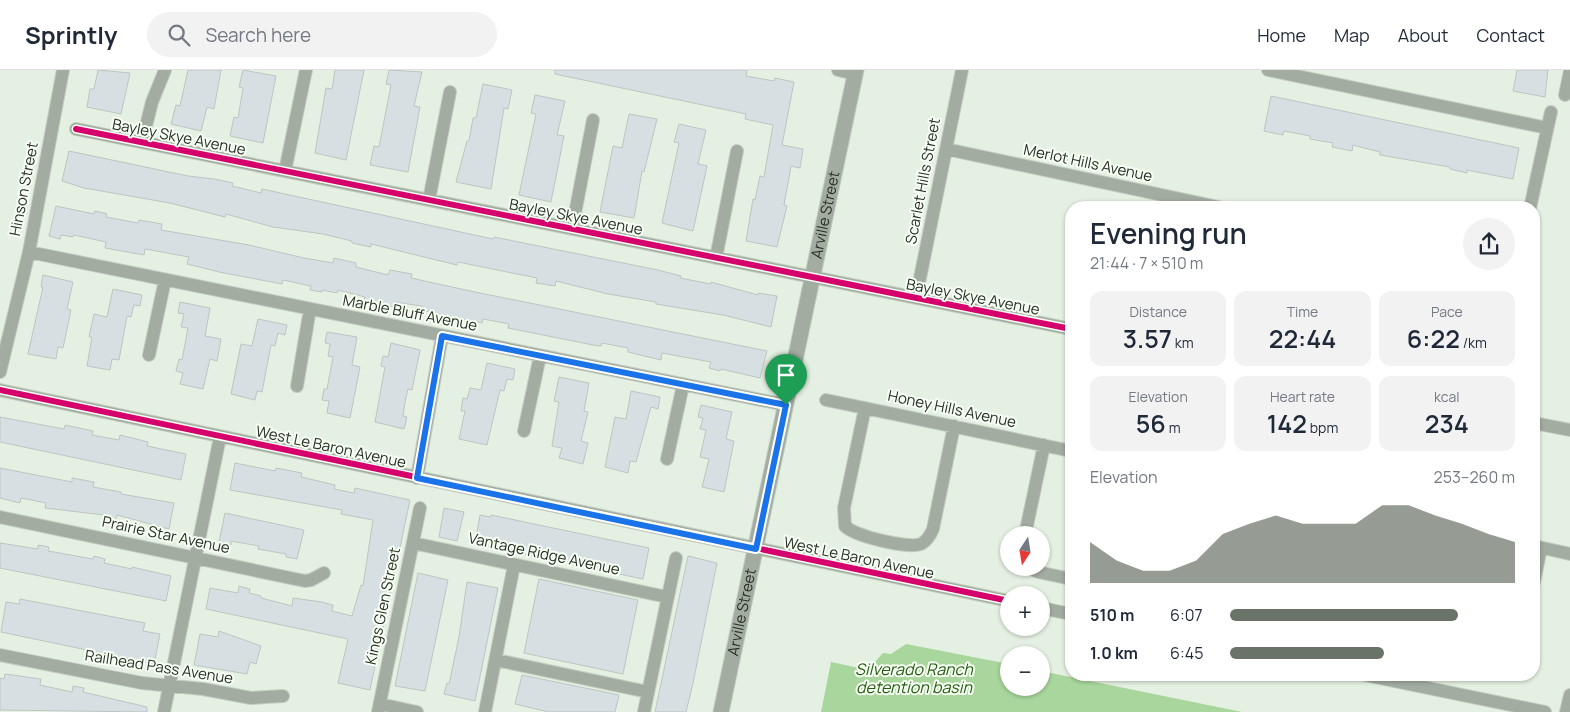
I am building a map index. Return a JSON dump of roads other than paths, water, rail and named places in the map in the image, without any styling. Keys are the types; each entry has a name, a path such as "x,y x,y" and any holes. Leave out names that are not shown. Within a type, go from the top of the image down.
{"street":[{"name":"Hinson Street","path":"0,372 29,252 63,70"},
{"path":"142,142 152,102 165,70"},
{"path":"285,171 306,70"},
{"path":"838,70 855,72"},
{"name":"Scarlet Hills Street","path":"916,298 962,70"},
{"path":"1268,70 1291,72 1547,128"},
{"path":"1565,95 1570,71"},
{"name":"Arville Street","path":"722,712 855,72"},
{"path":"429,200 450,92"},
{"path":"1531,201 1550,112"},
{"path":"572,229 593,120"},
{"name":"Bayley Skye Avenue","path":"76,129 1065,329"},
{"name":"Merlot Hills Avenue","path":"946,150 1190,201"},
{"path":"716,258 737,151"},
{"name":"Marble Bluff Avenue","path":"29,252 786,405"},
{"path":"149,355 165,280"},
{"path":"297,386 310,309"},
{"path":"417,478 442,336"},
{"path":"524,431 540,356"},
{"path":"667,459 683,384"},
{"name":"West Le Baron Avenue","path":"0,390 1000,599"},
{"name":"Honey Hills Avenue","path":"826,400 1065,450"},
{"path":"865,408 844,508 845,526 859,535 910,545 924,542 933,529 954,426"},
{"path":"1540,424 1570,430"},
{"path":"164,712 220,437"},
{"path":"1027,526 1044,445"},
{"name":"Kings Glen Street","path":"379,708 420,508"},
{"name":"Prairie Star Avenue","path":"0,517 305,581 324,573"},
{"name":"Vantage Ridge Avenue","path":"413,543 668,597"},
{"path":"1540,548 1570,554"},
{"path":"644,712 676,558"},
{"path":"484,712 514,565"},
{"path":"1050,575 1065,578"},
{"path":"1050,610 1065,613"},
{"name":"Railhead Pass Avenue","path":"0,655 142,683 170,685 251,698 284,696"},
{"path":"496,660 648,692"},
{"path":"1394,681 1544,712"},
{"path":"1566,712 1570,695"},
{"path":"379,708 417,712"}],"water":[{"name":"Silverado Ranch detention basin","path":"906,644 1000,662 1000,696 1050,696 1050,673 1065,676 1065,681 1090,681 1242,712 821,712 831,662 868,670 883,653 891,654"}]}
